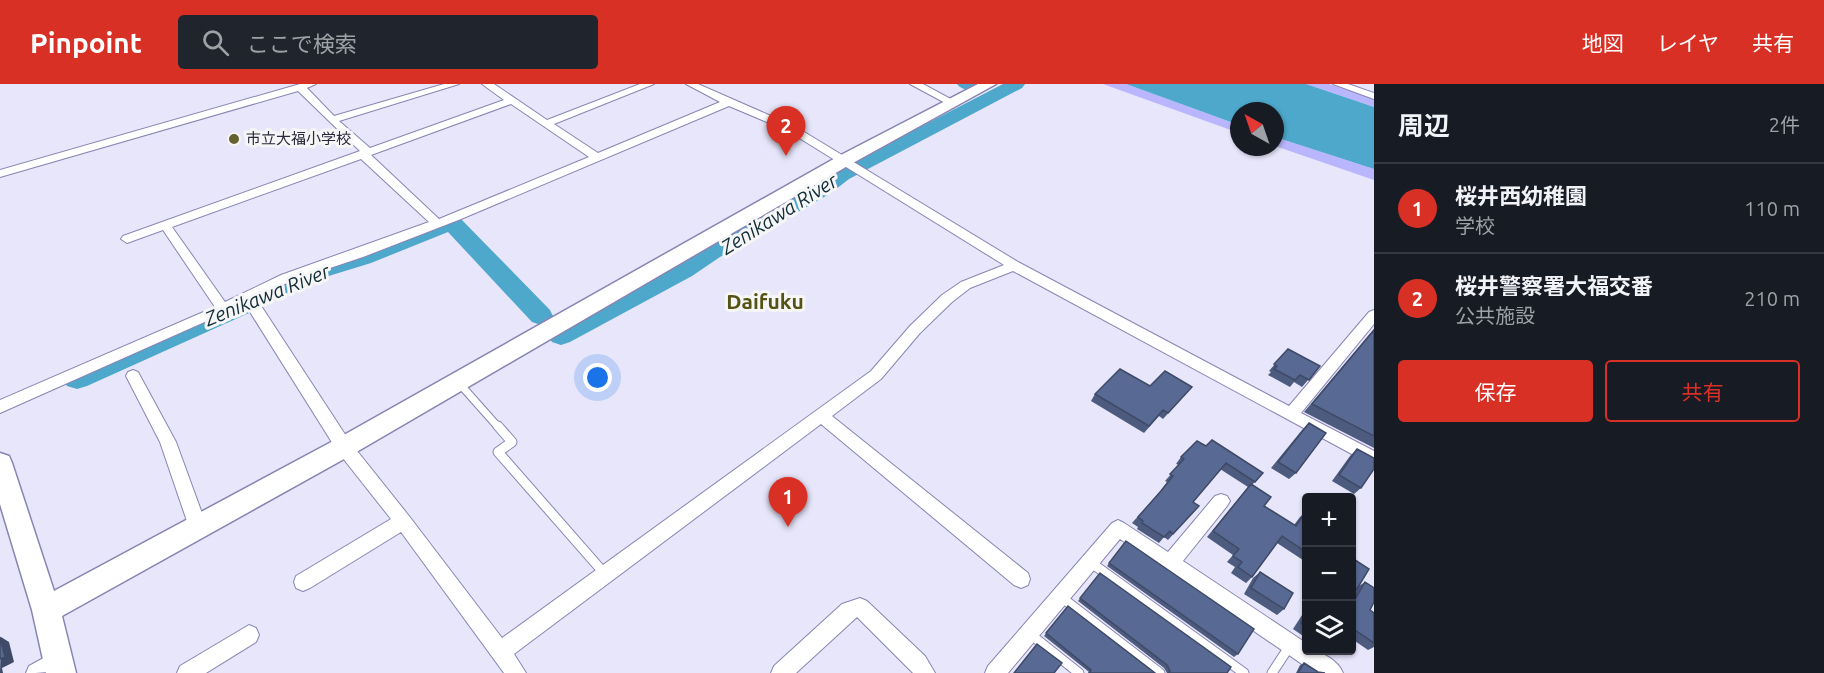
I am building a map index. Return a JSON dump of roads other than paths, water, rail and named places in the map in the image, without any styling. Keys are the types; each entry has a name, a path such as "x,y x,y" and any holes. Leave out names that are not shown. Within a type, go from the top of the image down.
{"street":[{"path":"332,120 454,84"},
{"path":"488,84 595,156"},
{"path":"545,124 649,84"},
{"path":"691,84 726,103 757,112 853,165 1013,265 1292,414 1372,454"},
{"path":"915,84 953,103"},
{"path":"46,610 853,165 953,103 989,84"},
{"path":"1338,84 1374,96"},
{"path":"0,174 215,110 306,86 332,120 366,150 364,155"},
{"path":"127,239 511,101"},
{"path":"0,406 223,309 286,278 358,255 516,192 595,156 726,103"},
{"path":"364,155 437,223"},
{"path":"165,225 223,309"},
{"path":"501,651 876,375 918,325 960,288 1006,270 1013,265"},
{"path":"248,297 344,447 403,521 516,673"},
{"path":"1292,414 1374,315"},
{"path":"133,376 168,442 198,527"},
{"path":"822,416 1021,579"},
{"path":"0,463 46,610 52,669"},
{"path":"1170,563 1221,501"},
{"path":"303,582 403,521"},
{"path":"995,673 1118,528 1333,673"},
{"path":"781,673 849,610 860,607 918,663 925,673"},
{"path":"187,673 249,635"}],"lane":[{"path":"458,382 512,442 498,452 604,573"},
{"path":"1089,562 1244,673"},
{"path":"1060,596 1160,673"},
{"path":"1029,633 1072,671"},
{"path":"1272,673 1291,644"}],"water":[{"path":"1126,84 1306,84 1374,107 1374,169 1284,140 1284,102 1230,102 1230,122"}],"waterway":[{"name":"Zenikawa River","path":"561,336 684,271 712,252 824,189 842,175 1016,84"},
{"name":"Zenikawa River","path":"77,379 240,307 298,278 363,258 452,223 541,316"}],"place":[{"name":"市立大福小学校","path":"234,139"},
{"name":"桜井警察署大福交番","path":"786,156"},
{"name":"桜井西幼稚園","path":"788,527"}],"district":[{"name":"Daifuku","path":"765,302"}]}
